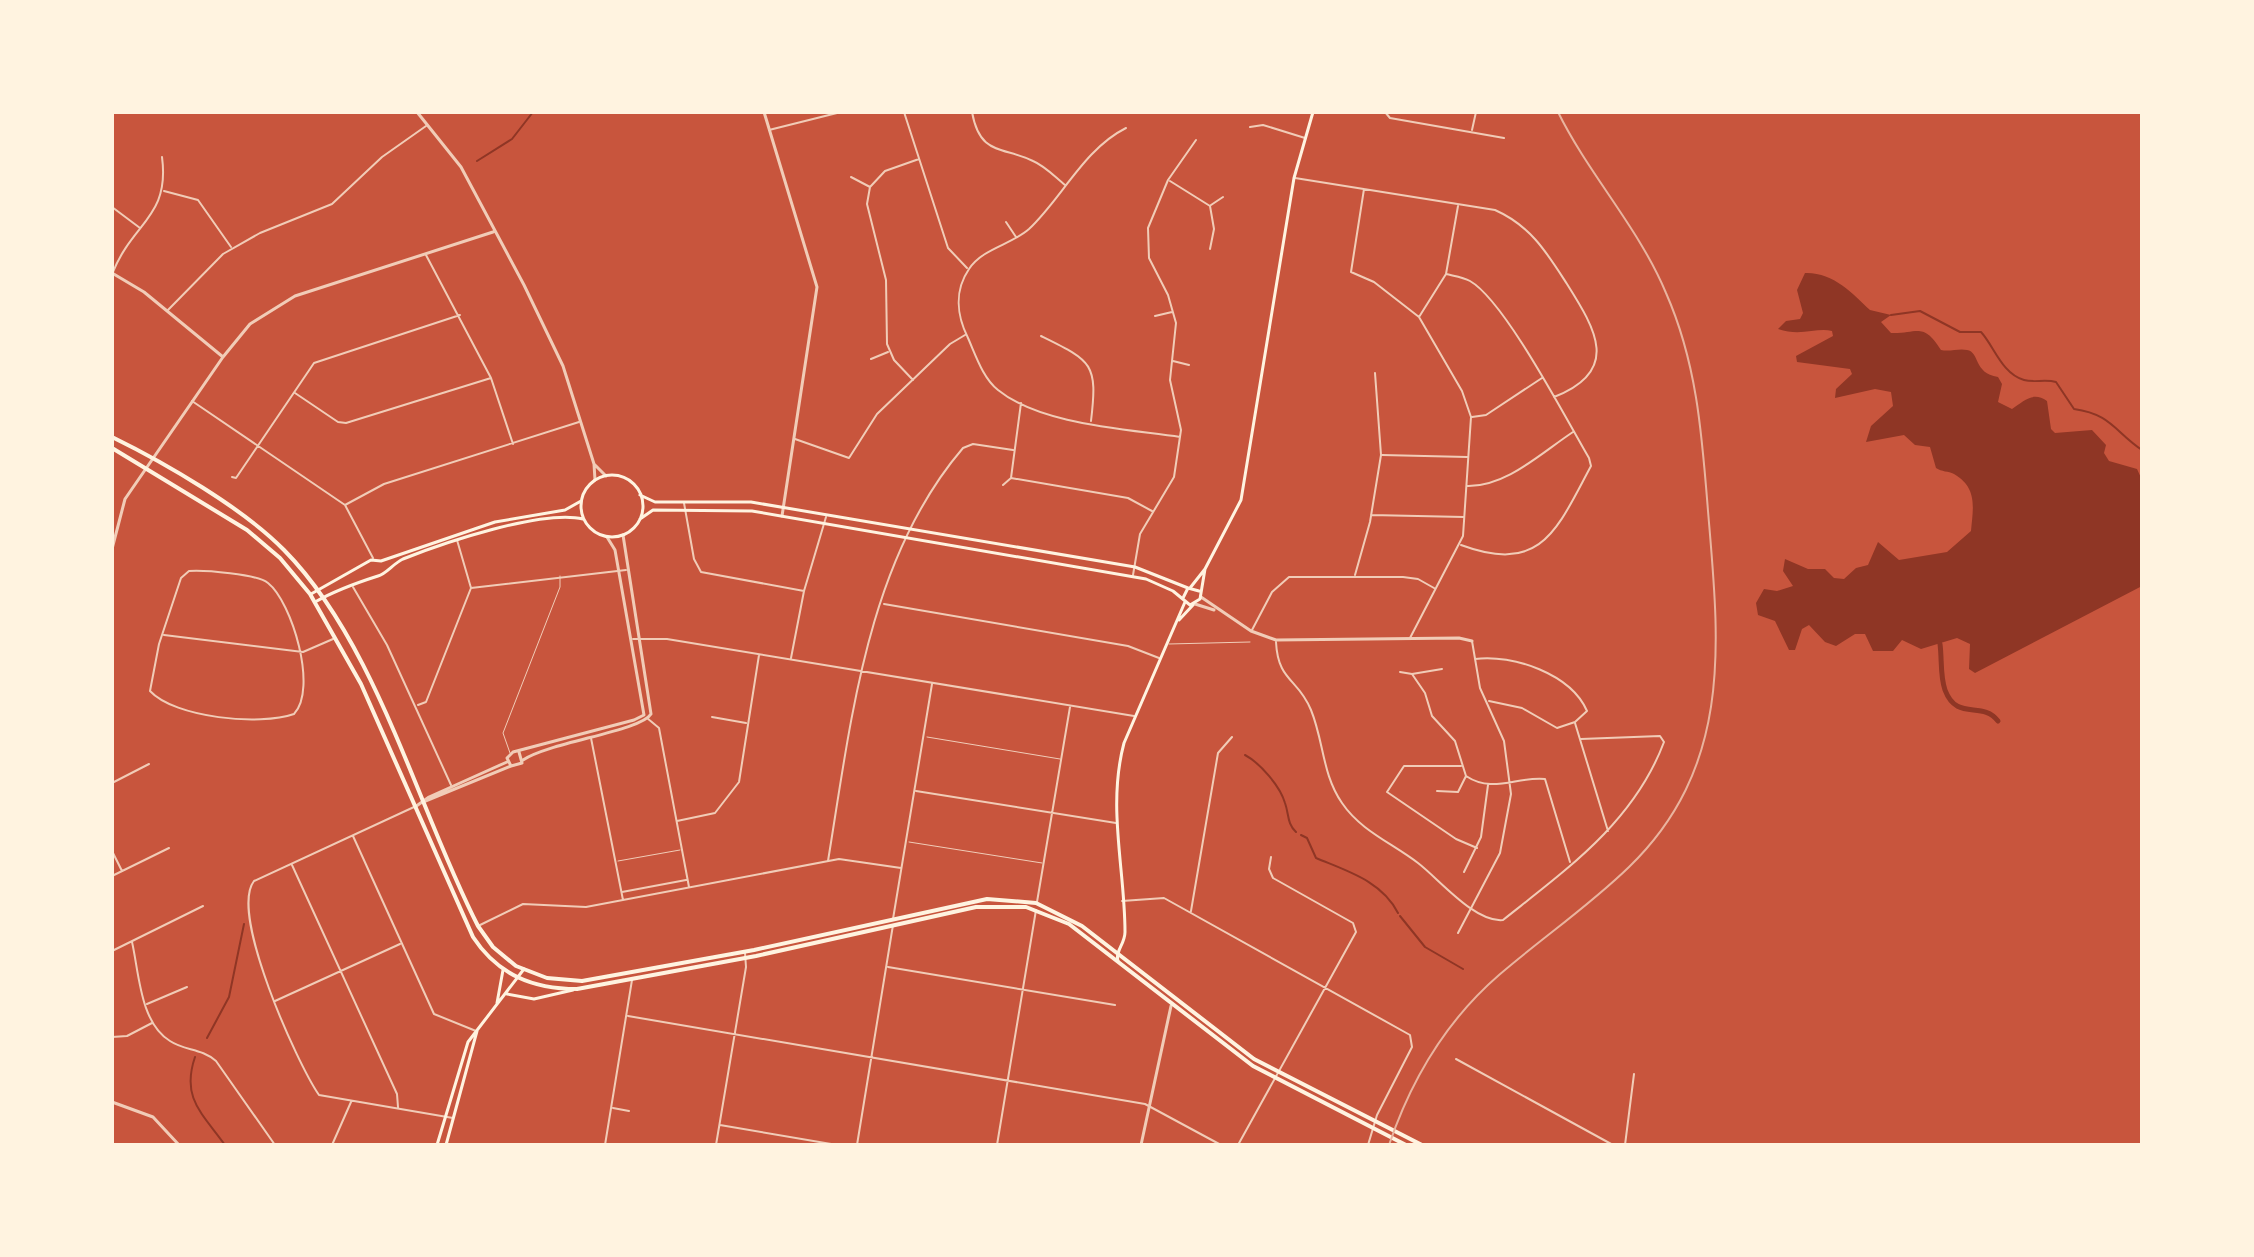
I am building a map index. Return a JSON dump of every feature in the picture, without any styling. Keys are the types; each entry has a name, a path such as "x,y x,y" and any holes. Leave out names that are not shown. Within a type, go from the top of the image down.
{"highway":[{"path":"112,437 254,523 286,552 317,589 376,693 478,926 493,947 524,969 547,978 582,981 745,955 893,918 987,899 1036,906 1073,919 1237,1047 1278,1072 1422,1145"},
{"path":"112,448 258,538 310,594 367,696 473,937 503,970 518,979 538,986 577,989 991,905 1036,906 1069,924 1171,1006 1275,1078 1404,1144"}],"main road":[{"path":"1119,965 1117,953 1125,936 1116,823 1120,762 1135,717 1189,588 1205,569 1241,500 1294,178 1313,112"},
{"path":"310,594 381,561 455,534 495,522 568,509 581,501 595,480 606,476 627,480 640,495 651,501 742,502 783,507 1135,567 1200,595"},
{"path":"640,495 640,519"},
{"path":"581,501 583,519 596,533 607,537 623,535 653,510 745,510 1133,576 1156,582 1194,604"},
{"path":"383,573 406,558 507,526 567,517 583,519"},
{"path":"381,561 383,573"},
{"path":"369,567 383,573"},
{"path":"315,602 351,584 369,567"},
{"path":"1176,623 1200,595 1205,569"},
{"path":"437,1145 466,1048 524,969"},
{"path":"497,1007 503,970"},
{"path":"506,994 534,999 577,989"},
{"path":"446,1145 477,1031"}],"street":[{"path":"417,112 461,167 556,352 594,464 595,480"},
{"path":"764,112 817,287 782,516"},
{"path":"769,130 841,112"},
{"path":"904,112 948,248 969,269"},
{"path":"972,112 978,133 988,145 1037,162 1065,185"},
{"path":"1385,112 1390,118 1504,138"},
{"path":"1472,132 1476,112"},
{"path":"1250,127 1263,125 1305,138"},
{"path":"167,311 203,271 232,248 332,204 382,157 426,126"},
{"path":"1126,128 1113,135 1065,185 1033,225 1016,239 983,254 969,269 958,301 966,335 991,382 1021,402 1061,418 1180,437"},
{"path":"1133,576 1139,537 1172,482 1181,423 1170,380 1177,335 1173,312 1147,249 1149,220 1168,180 1196,140"},
{"path":"162,157 163,191 155,211 123,248 112,273 167,311 223,357"},
{"path":"913,380 889,351 884,324 886,280 867,204 870,187 885,171 919,159"},
{"path":"851,177 870,187"},
{"path":"1294,178 1495,210 1516,219 1542,245 1591,323 1598,342 1594,368 1572,390 1554,397"},
{"path":"1168,180 1210,206 1214,229 1210,249"},
{"path":"1364,189 1351,272 1374,282 1419,317 1462,391 1471,417 1465,517 1459,545 1411,631 1410,639"},
{"path":"163,191 198,200 232,248"},
{"path":"1210,206 1223,197"},
{"path":"1419,317 1446,274 1458,205"},
{"path":"112,207 140,228"},
{"path":"1006,222 1016,239"},
{"path":"112,549 122,505 223,357 250,324 274,306 295,296 493,232"},
{"path":"425,254 491,378 513,444"},
{"path":"1446,274 1470,281 1485,295 1554,397 1591,466 1557,529 1534,550 1503,555 1459,545"},
{"path":"1155,316 1173,312"},
{"path":"232,477 236,478 314,363 460,315"},
{"path":"794,439 849,458 856,452 866,426 950,344 966,335"},
{"path":"1041,336 1082,356 1091,366 1095,380 1090,422"},
{"path":"871,359 889,351"},
{"path":"1172,361 1189,365"},
{"path":"1354,576 1371,515 1381,455 1375,373"},
{"path":"294,393 338,422 346,423 491,378"},
{"path":"1471,417 1486,415 1542,378"},
{"path":"192,401 345,505 368,552 369,567"},
{"path":"1003,485 1011,478 1021,402"},
{"path":"345,505 384,484 580,422"},
{"path":"1467,486 1487,486 1502,479 1574,432"},
{"path":"828,861 859,671 907,529 963,448 973,444 1013,450"},
{"path":"1381,455 1469,457"},
{"path":"594,464 606,476"},
{"path":"1011,478 1128,498 1153,512"},
{"path":"683,501 694,559 705,574 804,591"},
{"path":"1371,515 1465,517"},
{"path":"791,659 804,591 826,516"},
{"path":"417,706 426,702 471,588 455,534"},
{"path":"454,1118 317,1093 256,957 248,894 252,884 415,807 451,786 509,764 519,766 523,760 590,735 635,727 648,718 651,703 623,535"},
{"path":"607,537 613,543 620,571 645,707 643,717"},
{"path":"471,588 627,570"},
{"path":"197,571 268,583 303,652 297,712 288,717 232,719 179,708 152,693 149,684 162,635 181,578 186,572 197,571"},
{"path":"1251,631 1272,592 1289,577 1418,579 1435,589"},
{"path":"351,584 387,645 451,786"},
{"path":"1200,595 1217,611 1251,631 1276,640 1459,638 1472,641 1480,688 1504,741 1511,784 1505,838 1493,870 1458,933"},
{"path":"882,604 1128,646 1159,658"},
{"path":"1194,604 1217,611"},
{"path":"162,635 303,652 335,638"},
{"path":"633,639 759,654 1135,717"},
{"path":"1276,640 1280,669 1307,701 1325,770 1344,806 1355,819 1453,894 1494,920 1503,920 1609,832 1640,791 1664,739 1581,739"},
{"path":"677,821 715,813 740,779 759,654"},
{"path":"1475,659 1517,662 1544,672 1586,707 1585,714 1575,722 1552,727 1522,708 1487,701"},
{"path":"1400,672 1412,674 1442,669"},
{"path":"1412,674 1425,693 1432,716 1455,741 1466,776 1488,784 1545,779 1571,864"},
{"path":"857,1145 932,683"},
{"path":"997,1145 1071,706"},
{"path":"712,717 748,723"},
{"path":"509,764 511,752 588,730 648,718 659,728 689,888"},
{"path":"1575,722 1609,832"},
{"path":"588,730 623,900"},
{"path":"1191,912 1218,753 1232,737"},
{"path":"519,752 523,760"},
{"path":"112,783 149,764"},
{"path":"423,802 509,764"},
{"path":"1461,766 1404,766 1387,792 1442,830 1477,848"},
{"path":"1437,791 1458,792 1466,776"},
{"path":"1464,872 1477,848 1484,825 1488,784"},
{"path":"914,791 1116,823"},
{"path":"353,835 436,1017 477,1031"},
{"path":"112,876 169,848"},
{"path":"112,851 122,871"},
{"path":"1238,1145 1354,936 1355,925 1273,878 1269,869 1271,857"},
{"path":"478,926 523,904 578,907 828,861 851,859 902,868"},
{"path":"292,864 397,1094 398,1108"},
{"path":"622,892 688,880"},
{"path":"1122,901 1160,898 1191,912 1412,1037 1410,1053 1375,1121 1368,1145"},
{"path":"112,951 203,906"},
{"path":"132,942 152,1023 168,1041 213,1058 275,1145"},
{"path":"275,1001 401,943"},
{"path":"716,1145 745,955"},
{"path":"887,967 1115,1005"},
{"path":"605,1145 632,979"},
{"path":"146,1004 187,987"},
{"path":"1141,1145 1171,1006"},
{"path":"628,1016 1150,1106 1221,1145"},
{"path":"112,1037 127,1036 152,1023"},
{"path":"1456,1059 1613,1145"},
{"path":"1625,1145 1634,1074"},
{"path":"332,1145 351,1100"},
{"path":"112,1102 153,1117 179,1145"},
{"path":"612,1108 629,1111"},
{"path":"719,1125 837,1145"}],"lane":[{"path":"511,752 503,733 560,587 560,576"},
{"path":"1166,643 1250,642"},
{"path":"924,736 1061,759"},
{"path":"906,841 1043,864"},
{"path":"616,862 682,849"}],"shaded area":[{"path":"1805,273 1833,280 1870,310 1891,315 1881,322 1891,333 1924,332 1941,350 1971,352 1984,371 1998,377 2002,384 1998,402 2012,409 2029,398 2042,398 2047,401 2051,429 2055,433 2092,430 2106,445 2104,453 2109,461 2137,469 2142,480 2142,586 1975,673 1969,669 1970,644 1957,638 1921,649 1902,640 1893,651 1873,651 1865,634 1855,634 1836,646 1825,642 1809,625 1802,629 1795,650 1789,650 1775,621 1758,615 1756,603 1764,589 1777,591 1793,586 1783,571 1785,559 1808,569 1825,569 1834,578 1844,579 1856,568 1868,565 1878,542 1899,560 1947,552 1971,531 1973,514 1967,486 1954,474 1936,468 1930,447 1915,445 1904,435 1866,442 1871,426 1893,406 1891,392 1875,389 1835,398 1836,389 1852,374 1850,369 1797,362 1796,356 1833,336 1832,331 1826,330 1794,332 1778,329 1786,321 1800,319 1803,313 1797,290"}],"waterway":[{"path":"477,161 512,139 533,112"},
{"path":"1891,315 1920,311 1960,332 1981,332 2004,366 2016,377 2028,381 2056,382 2074,409 2105,419 2142,450"},
{"path":"1940,644 1942,679 1950,700 1963,708 1992,715 1998,721"},
{"path":"1245,755 1263,769 1279,789 1296,832"},
{"path":"1301,835 1307,838 1316,858 1373,885 1398,913"},
{"path":"1400,916 1425,947 1463,969"},
{"path":"207,1038 229,997 244,924"},
{"path":"195,1057 191,1071 192,1094 202,1114 225,1145"}],"railway":[{"path":"1389,1145 1420,1075 1463,1011 1499,975 1614,881 1663,828 1687,787 1703,744 1712,700 1716,654 1712,560 1700,427 1685,346 1655,269 1558,112"}]}
